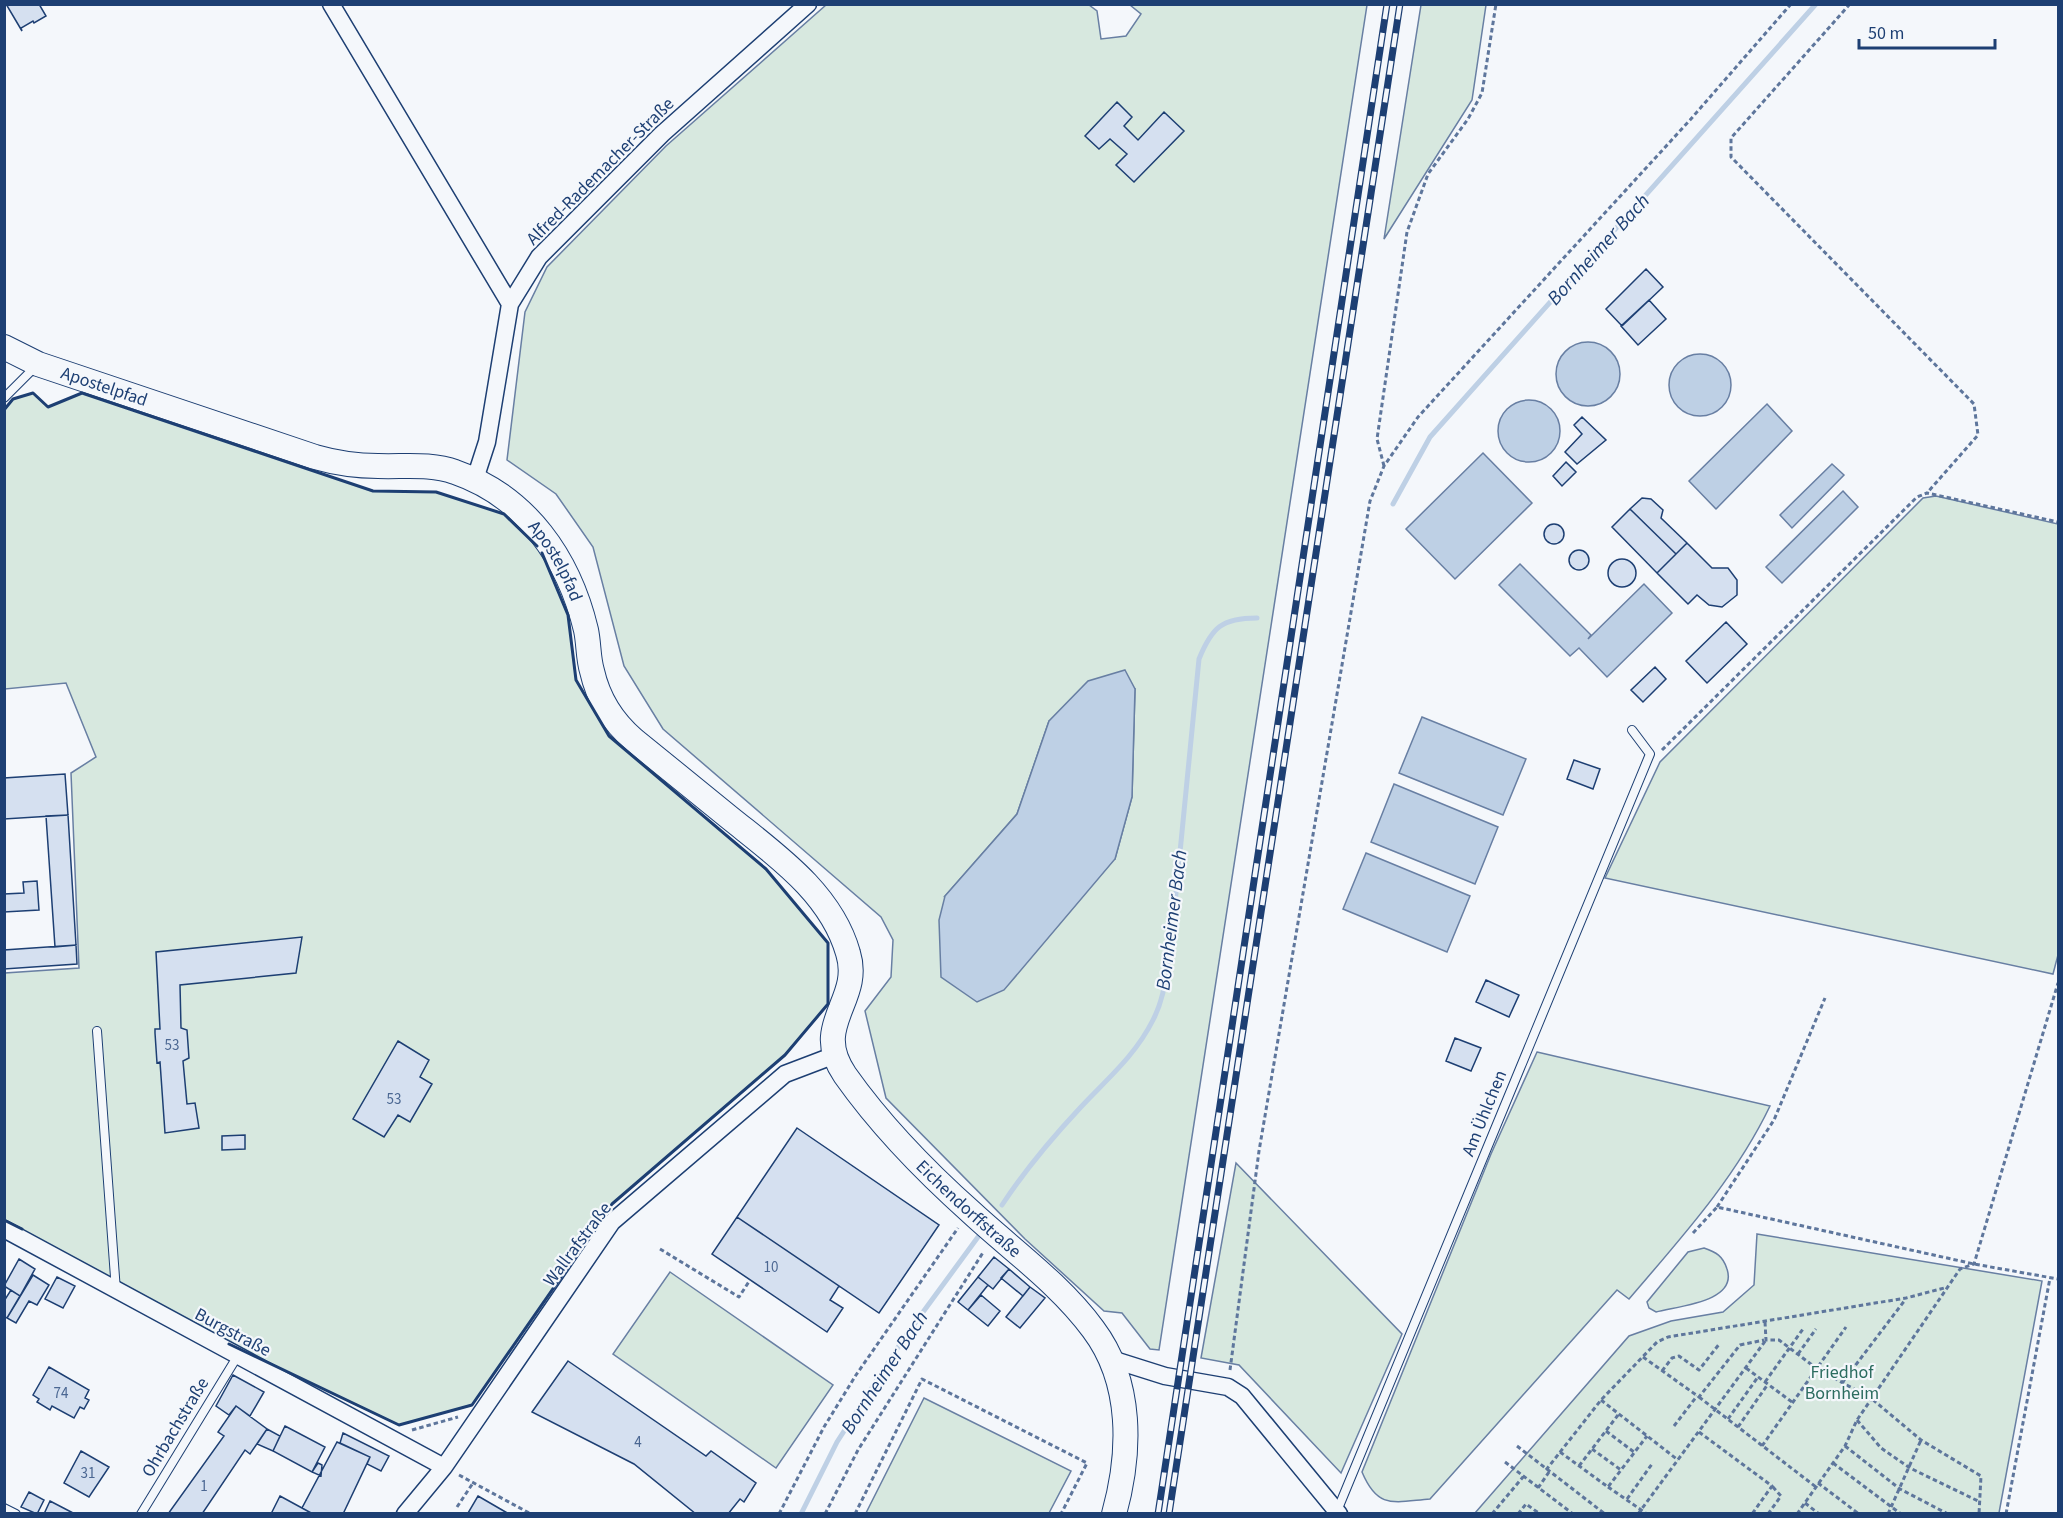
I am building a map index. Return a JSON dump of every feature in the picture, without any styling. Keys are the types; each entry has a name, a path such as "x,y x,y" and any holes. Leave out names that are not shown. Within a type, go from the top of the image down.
{"street":[{"path":"331,4 510,304"},
{"name":"Alfred-Rademacher-Straße","path":"476,479 487,442 510,304 539,257 662,134 808,4"},
{"name":"Apostelpfad","path":"4,347 38,364 315,457 356,465 439,468 476,479 517,507 552,547 568,576 581,612 595,683 616,723 798,874 835,923 849,953 851,973 848,993 833,1029 832,1041 835,1055"},
{"name":"Eichendorffstraße","path":"835,1055 846,1075 889,1129 928,1172 1062,1293 1094,1330 1118,1382 1126,1419 1123,1480 1114,1514"},
{"name":"Wallrafstraße","path":"405,1514 444,1467 612,1222 785,1074 835,1055"},
{"name":"Burgstraße","path":"4,1229 444,1467"},
{"path":"1108,1358 1164,1376 1228,1387 1242,1396 1338,1512"}],"lane":[{"path":"4,398 38,364"},
{"path":"1632,730 1650,754"},
{"name":"Am Ühlchen","path":"1338,1512 1650,754"},
{"path":"97,1031 116,1290"},
{"name":"Ohrbachstraße","path":"141,1514 237,1357"},
{"path":"4,1508 16,1514"}],"path":[{"path":"1384,466 1377,439 1407,232 1428,174 1468,119 1482,93 1496,4"},
{"path":"1228,1387 1261,1139 1370,501 1384,466 1418,417 1682,129 1791,4"},
{"path":"1650,754 1660,751 1672,741 1917,497 1927,493 1978,435 1974,404 1731,157 1731,138 1850,4"},
{"path":"1927,493 2058,522"},
{"path":"1974,1264 2058,983"},
{"path":"1693,1233 1717,1207 1774,1120 1824,998"},
{"path":"1717,1207 1974,1264 2058,1279"},
{"path":"779,1514 824,1427 856,1375 970,1212"},
{"path":"825,1514 858,1450 984,1251 998,1236"},
{"path":"660,1248 739,1297 750,1280"},
{"path":"1797,1514 1845,1446 1857,1420 1960,1269 1974,1264"},
{"path":"2007,1514 2050,1278"},
{"path":"1538,1488 1560,1452 1601,1400 1657,1342 1668,1337 1906,1298 1948,1287"},
{"path":"1842,1383 1906,1298"},
{"path":"1640,1512 1766,1340 1765,1322"},
{"path":"1762,1446 1846,1326"},
{"path":"1738,1427 1803,1329"},
{"path":"1798,1354 1816,1329"},
{"path":"1674,1426 1740,1345 1779,1340 1816,1368 1872,1399 1921,1440 1981,1476 1979,1514"},
{"path":"1662,1371 1672,1358 1679,1356 1699,1370 1720,1343"},
{"path":"1643,1357 1762,1446 1859,1514"},
{"path":"1746,1368 1792,1402"},
{"path":"1728,1419 1758,1377"},
{"path":"855,1514 922,1379 1087,1463 1061,1514"},
{"path":"1601,1400 1678,1460"},
{"path":"387,1437 483,1410"},
{"path":"1579,1466 1619,1414"},
{"path":"1857,1420 1881,1448 1910,1468 1980,1502"},
{"path":"1606,1431 1634,1452"},
{"path":"1699,1432 1772,1486 1781,1496 1768,1514"},
{"path":"1608,1487 1647,1436"},
{"path":"1888,1514 1921,1440"},
{"path":"1517,1446 1605,1514"},
{"path":"1845,1446 1900,1489 1948,1514"},
{"path":"1592,1449 1621,1470"},
{"path":"1560,1452 1640,1512 1647,1514"},
{"path":"1505,1462 1573,1514"},
{"path":"1833,1463 1901,1514"},
{"path":"1627,1500 1652,1464"},
{"path":"444,1467 531,1514"},
{"path":"1492,1514 1523,1477"},
{"path":"457,1507 473,1483"},
{"path":"1752,1514 1772,1486"},
{"path":"1805,1503 1819,1514"},
{"path":"1518,1514 1526,1504 1540,1514"}],"green space":[{"path":"826,5 1089,5 1097,11 1101,39 1126,36 1141,14 1130,5 1367,5 1159,1350 1150,1349 1122,1313 1104,1311 1025,1239 886,1098 865,1011 891,977 893,940 881,917 663,729 624,666 593,547 556,494 507,460 525,312 547,267 666,146","holes":["1135,689 1132,797 1115,859 945,896 1017,814 1049,721"]},
{"path":"1421,5 1486,5 1472,100 1384,239"},
{"path":"33,393 48,407 82,393 373,491 436,492 504,514 541,549 568,615 576,680 609,735 766,869 828,943 828,1004 785,1055 612,1204 472,1405 399,1425 197,1329 5,1220 5,973 79,968 71,773 96,757 66,683 5,689 4,410 13,399"},
{"path":"1936,496 2058,524 2058,955 2053,974 1605,878 1660,762 1923,498"},
{"path":"1537,1052 1770,1106 1756,1133 1724,1183 1629,1299 1617,1290 1430,1499 1388,1501 1374,1493 1362,1472 1491,1154"},
{"path":"1236,1163 1402,1334 1341,1473 1239,1365 1201,1358"},
{"name":"Friedhof Bornheim","path":"1757,1234 2042,1281 1999,1513 1475,1513 1629,1336 1671,1321 1723,1312 1754,1285"},
{"path":"1704,1248 1718,1255 1727,1269 1728,1280 1724,1289 1704,1301 1656,1312 1649,1308 1647,1302 1688,1252"},
{"path":"670,1272 833,1385 776,1468 613,1354"},
{"path":"924,1398 1071,1471 1049,1513 866,1513"}],"water":[{"path":"1588,342 1606,348 1614,356 1620,374 1614,392 1606,400 1588,406 1570,400 1562,392 1556,374 1562,356 1570,348"},
{"path":"1700,354 1717,359 1722,363 1726,368 1731,385 1726,402 1722,407 1717,411 1700,416 1683,411 1678,407 1674,402 1669,385 1674,368 1678,363 1683,359"},
{"path":"1523,400 1535,400 1551,409 1558,419 1560,431 1558,443 1551,453 1535,462 1523,462 1512,457 1503,448 1498,437 1498,425 1503,414 1512,405"},
{"path":"1767,404 1792,431 1716,509 1689,481"},
{"path":"1483,453 1532,503 1455,579 1406,529"},
{"path":"1832,464 1844,475 1792,528 1780,515"},
{"path":"1843,491 1858,507 1782,583 1766,567"},
{"path":"1520,564 1591,635 1588,639 1644,584 1672,613 1607,677 1579,648 1570,656 1499,585"},
{"path":"1125,670 1135,689 1132,797 1115,859 1004,990 977,1002 941,977 939,920 945,896 1017,814 1049,721 1088,681"},
{"path":"1422,717 1526,759 1503,815 1399,773"},
{"path":"1394,784 1498,827 1475,884 1371,842"},
{"path":"1366,853 1470,896 1447,952 1343,909"}],"building":[{"path":"6,4 39,4 46,16 21,28 22,31"},
{"path":"1117,102 1132,117 1124,126 1138,140 1164,112 1184,131 1134,182 1116,165 1127,154 1110,139 1099,149 1085,136"},
{"path":"1646,269 1663,287 1622,326 1606,309"},
{"path":"1649,300 1666,319 1638,345 1621,326"},
{"path":"1582,417 1606,440 1577,464 1565,452 1582,434 1574,425"},
{"path":"1566,462 1576,472 1562,486 1553,476"},
{"path":"1642,498 1651,499 1663,510 1661,518 1687,543 1676,554 1630,509"},
{"path":"1630,509 1676,554 1657,573 1612,527"},
{"path":"1554,524 1561,527 1564,534 1561,541 1554,544 1547,541 1544,534 1547,527"},
{"path":"1687,543 1712,568 1728,568 1737,580 1737,595 1722,607 1709,605 1697,595 1688,604 1657,573"},
{"path":"1575,550 1583,550 1589,556 1589,564 1583,570 1575,570 1569,564 1569,556"},
{"path":"1622,559 1632,563 1636,573 1632,583 1622,587 1612,583 1608,573 1612,563"},
{"path":"1726,622 1747,644 1707,683 1686,661"},
{"path":"1655,667 1666,679 1643,702 1631,690"},
{"path":"1574,760 1600,769 1593,789 1567,779"},
{"path":"65,774 68,815 4,819 4,778"},
{"path":"68,815 76,945 55,947 46,816"},
{"path":"37,881 39,910 4,912 4,894 24,893 23,882"},
{"path":"302,937 296,973 180,985 181,1028 187,1030 189,1058 183,1061 187,1104 195,1103 199,1128 165,1133 160,1062 157,1063 155,1033 155,1029 160,1029 156,952"},
{"path":"76,945 77,964 4,969 4,950"},
{"path":"1486,980 1519,995 1509,1017 1476,1002"},
{"path":"1455,1038 1481,1048 1471,1071 1446,1061"},
{"path":"398,1041 429,1060 420,1077 432,1084 410,1122 398,1115 384,1137 353,1119"},
{"path":"797,1128 939,1225 879,1313 737,1217"},
{"path":"245,1135 245,1149 222,1150 222,1136"},
{"path":"737,1217 839,1286 830,1300 843,1308 827,1332 712,1254"},
{"path":"994,1257 1009,1269 993,1289 978,1277"},
{"path":"19,1259 35,1269 20,1296 4,1286"},
{"path":"1009,1269 1030,1287 1023,1296 1001,1278"},
{"path":"33,1275 49,1285 37,1305 29,1301 16,1323 7,1318"},
{"path":"57,1277 75,1286 63,1308 45,1299"},
{"path":"978,1277 988,1285 968,1310 958,1302"},
{"path":"1030,1287 1045,1298 1020,1328 1006,1317"},
{"path":"11,1290 20,1296 7,1318 4,1316 4,1301"},
{"path":"981,1295 1000,1311 988,1326 968,1310"},
{"path":"568,1361 706,1456 711,1451 756,1483 744,1502 740,1499 728,1514 696,1514 634,1464 532,1412"},
{"path":"49,1367 89,1390 85,1398 89,1400 84,1409 80,1407 74,1418 52,1406 50,1410 37,1402 39,1399 33,1395"},
{"path":"233,1375 264,1392 250,1416 236,1406 229,1415 216,1406"},
{"path":"236,1406 267,1429 250,1454 245,1450 202,1514 168,1514 224,1436 218,1432"},
{"path":"285,1426 325,1447 312,1472 273,1451"},
{"path":"267,1429 280,1436 273,1451 257,1444"},
{"path":"343,1433 389,1456 381,1471 367,1464 370,1457 340,1443"},
{"path":"337,1442 370,1457 343,1514 313,1514 302,1508"},
{"path":"81,1451 109,1467 89,1497 64,1483"},
{"path":"318,1463 322,1465 321,1476 312,1472"},
{"path":"29,1492 44,1500 37,1514 21,1507"},
{"path":"280,1496 313,1514 271,1514"},
{"path":"478,1496 509,1514 468,1513"},
{"path":"50,1501 75,1514 44,1514"}],"waterway":[{"name":"Bornheimer Bach","path":"1393,504 1430,437 1816,4"},
{"name":"Bornheimer Bach","path":"1002,1205 1049,1143 1138,1045 1157,1012 1170,954 1199,659 1209,639 1220,626 1235,620 1257,618"},
{"name":"Bornheimer Bach","path":"801,1514 837,1442 904,1338 978,1237"}],"railway":[{"path":"1158,1514 1387,4"},
{"path":"1169,1514 1400,4"}],"wall":[{"path":"4,410 13,399 33,393 48,407 82,393 373,491 436,492 504,514 537,546"},
{"path":"229,1344 399,1425 472,1405 612,1204 785,1055 828,1004 828,943 766,869 609,736 576,680 568,615 542,553"},
{"path":"4,1220 22,1229"}]}
